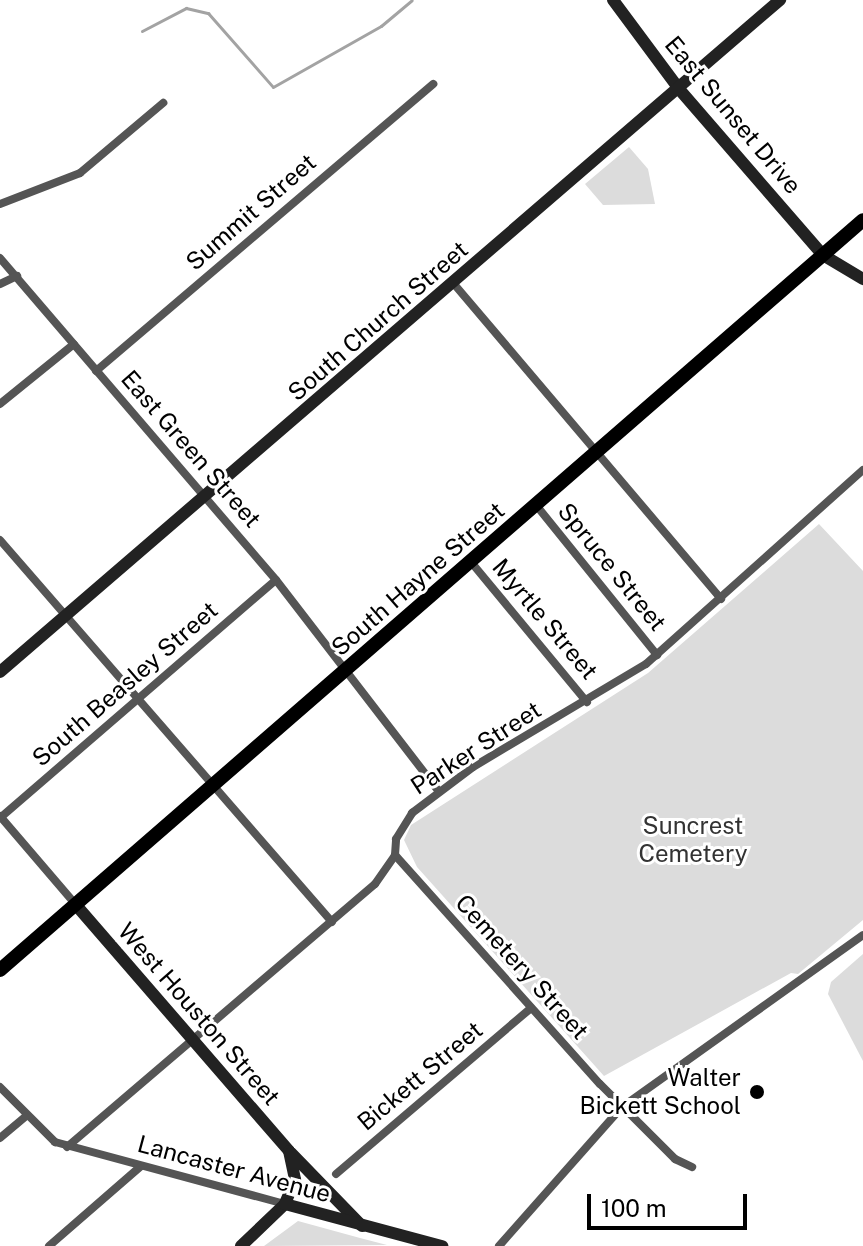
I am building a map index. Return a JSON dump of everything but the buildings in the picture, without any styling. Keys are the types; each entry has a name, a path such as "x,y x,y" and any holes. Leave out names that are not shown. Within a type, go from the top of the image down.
{"main road":[{"name":"South Hayne Street","path":"0,970 863,220"}],"street":[{"name":"East Sunset Drive","path":"613,0 679,89 823,255 863,279"},
{"name":"South Church Street","path":"0,672 208,497 780,0"},
{"name":"Summit Street","path":"96,371 433,84"},
{"path":"0,204 80,173 163,103"},
{"name":"East Green Street","path":"0,258 208,497 347,670 439,792"},
{"path":"0,284 17,276"},
{"path":"454,284 721,599"},
{"path":"0,404 74,344"},
{"name":"Parker Street","path":"67,1147 375,884 395,855 403,825 439,792 587,702 657,655 863,470"},
{"name":"Spruce Street","path":"536,505 657,655"},
{"path":"0,540 332,922"},
{"name":"Myrtle Street","path":"471,562 587,702"},
{"name":"South Beasley Street","path":"0,817 276,580"},
{"path":"0,817 76,905"},
{"name":"Cemetery Street","path":"395,855 622,1107 675,1159 692,1167"},
{"name":"West Houston Street","path":"76,905 289,1151 365,1228"},
{"path":"499,1246 622,1107 863,935"},
{"name":"Bickett Street","path":"336,1174 531,1008"},
{"name":"Lancaster Avenue","path":"0,1087 43,1135 67,1147 442,1246"},
{"path":"0,1138 25,1117"},
{"path":"241,1246 285,1204 295,1180 289,1151"},
{"path":"49,1246 140,1167"}],"green space":[{"path":"629,147 648,169 655,204 603,205 585,184"},
{"name":"Suncrest Cemetery","path":"819,524 863,571 863,920 798,974 791,973 604,1076 417,867 404,840 411,825 648,673"},
{"path":"863,954 863,1061 828,994 831,982"},
{"path":"298,1221 360,1238 387,1245 264,1246"}],"waterway":[{"path":"142,31 186,8 208,13 273,87 381,26 412,0"}],"place":[{"name":"Walter Bickett School","path":"757,1092"}]}
